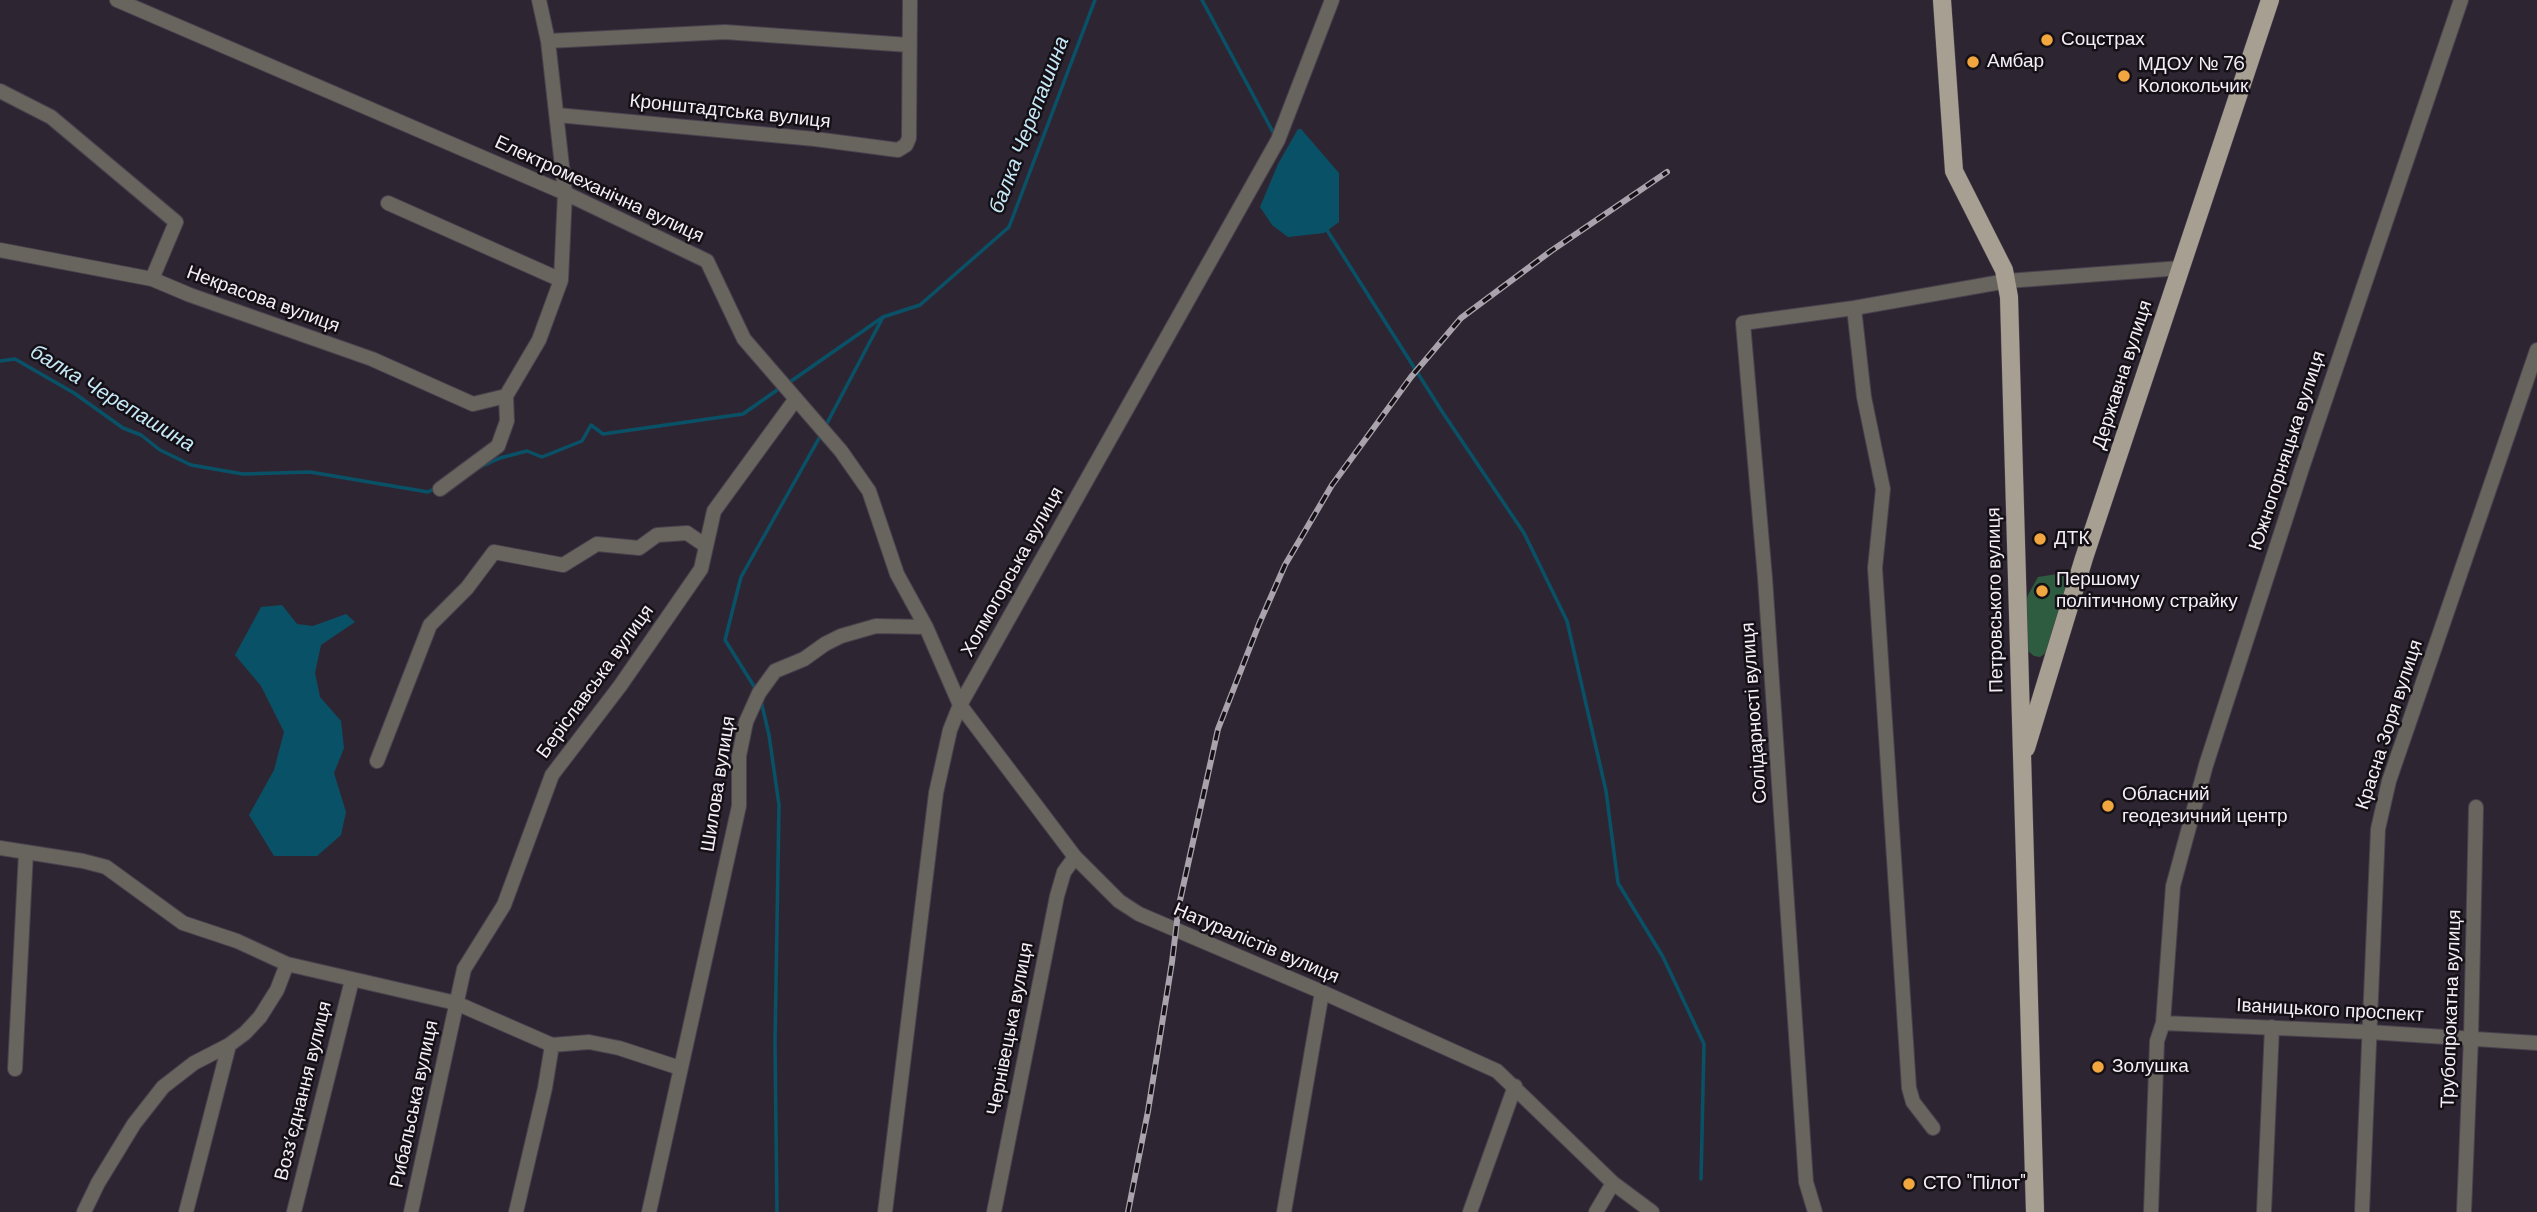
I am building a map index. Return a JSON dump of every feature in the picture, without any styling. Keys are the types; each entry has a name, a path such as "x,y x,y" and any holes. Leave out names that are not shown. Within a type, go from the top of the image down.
{"main road":[{"name":"Петровського вулиця","path":"1942,0 1954,171 2007,281 2035,1212"},
{"name":"Державна вулиця","path":"2021,764 2084,558 2270,0"}],"street":[{"name":"Електромеханічна вулиця","path":"117,0 565,193 707,261 744,339 841,451 869,491 897,574 926,627"},
{"path":"440,489 498,446 507,421 506,396 539,340 561,280 565,193 548,41 539,0"},
{"path":"548,41 725,32 909,45 910,0"},
{"name":"Холмогорська вулиця","path":"885,1212 936,793 950,730 960,705 1278,141 1332,0"},
{"name":"Южногорняцька вулиця","path":"2151,1212 2157,1041 2163,1023 2173,886 2206,765 2302,468 2461,0"},
{"name":"Кронштадтська вулиця","path":"557,115 815,139 898,150 906,145 909,138 909,45"},
{"path":"0,91 51,117 176,222 152,279"},
{"path":"388,203 561,280"},
{"name":"Некрасова вулиця","path":"0,250 152,279 372,359 473,404 506,396"},
{"name":"Солідарності вулиця","path":"1815,1212 1807,1182 1765,578 1743,323 1854,308 2007,281 2181,268"},
{"path":"1854,308 1864,397 1883,489 1875,568 1909,1088 1913,1102 1933,1128"},
{"name":"Красна Зоря вулиця","path":"2362,1212 2380,817 2389,781 2537,350"},
{"name":"Беріславська вулиця","path":"456,1003 464,969 504,905 552,775 620,686 701,569 714,511 795,400"},
{"path":"377,761 430,625 467,588 494,552 563,565 597,544 639,548 657,535 687,533 706,546"},
{"name":"Шилова вулиця","path":"649,1212 739,806 740,756 746,722 759,693 775,671 804,659 841,635 876,626 926,627"},
{"name":"Натуралістів вулиця","path":"926,627 960,705 1075,856 1119,901 1139,914 1497,1071 1613,1183 1652,1212"},
{"name":"Трубопрокатна вулиця","path":"2464,1212 2472,1037 2476,807"},
{"path":"0,848 106,867 183,923 237,941 287,964 456,1003 552,1045 589,1042 619,1048 680,1068"},
{"path":"15,1069 26,852"},
{"name":"Чернівецька вулиця","path":"994,1212 1057,896 1065,872 1075,856"},
{"path":"84,1212 97,1183 134,1124 163,1087 194,1063 229,1045 260,1017 287,964"},
{"name":"Возз’єднання вулиця","path":"294,1212 352,980"},
{"path":"1284,1212 1322,992"},
{"name":"Рибальська вулиця","path":"411,1212 456,1003"},
{"name":"Іваницького проспект","path":"2163,1023 2472,1037 2537,1043"},
{"path":"2264,1212 2272,1027"},
{"path":"186,1212 229,1045"},
{"path":"516,1212 545,1088 552,1045"},
{"path":"1470,1212 1515,1086"},
{"path":"1596,1212 1613,1183"}],"green space":[{"path":"2064,573 2068,583 2047,652 2040,657 2034,656 2028,651 2028,595 2038,577"}],"water":[{"path":"1298,129 1301,129 1339,173 1339,222 1324,233 1288,237 1272,225 1260,207 1278,164"},
{"path":"282,605 297,624 313,626 346,614 355,622 321,645 315,673 320,697 341,721 344,748 334,773 346,812 341,835 317,856 274,856 249,815 274,770 284,732 261,686 235,655 261,607"}],"waterway":[{"name":"балка Черепашина","path":"787,384 883,317 920,305 1009,227 1095,0"},
{"path":"1202,0 1274,134"},
{"path":"1325,227 1443,413 1524,533 1567,621 1606,791 1618,883 1663,957 1704,1044 1701,1179"},
{"path":"825,427 882,319"},
{"name":"балка Черепашина","path":"0,361 15,359 74,393 123,428 141,435 160,450 191,465 243,474 310,472 428,492 436,488"},
{"name":"балка Черепашина","path":"478,468 500,458 527,451 542,457 582,441 591,425 603,434 743,414 780,388"},
{"path":"757,691 725,640 741,577 822,433"},
{"path":"761,701 779,805 775,1043 777,1212"}],"railway":[{"path":"1128,1212 1148,1111 1179,905 1218,729 1285,565 1332,485 1411,377 1461,318 1551,251 1667,172"}],"place":[{"name":"Соцстрах","path":"2047,40"},
{"name":"Амбар","path":"1973,62"},
{"name":"МДОУ № 76 Колокольчик","path":"2124,76"},
{"name":"ДТК","path":"2040,539"},
{"name":"Першому політичному страйку","path":"2042,591"},
{"name":"Обласний геодезичний центр","path":"2108,806"},
{"name":"Золушка","path":"2098,1067"},
{"name":"СТО \"Пілот\"","path":"1909,1184"}]}
